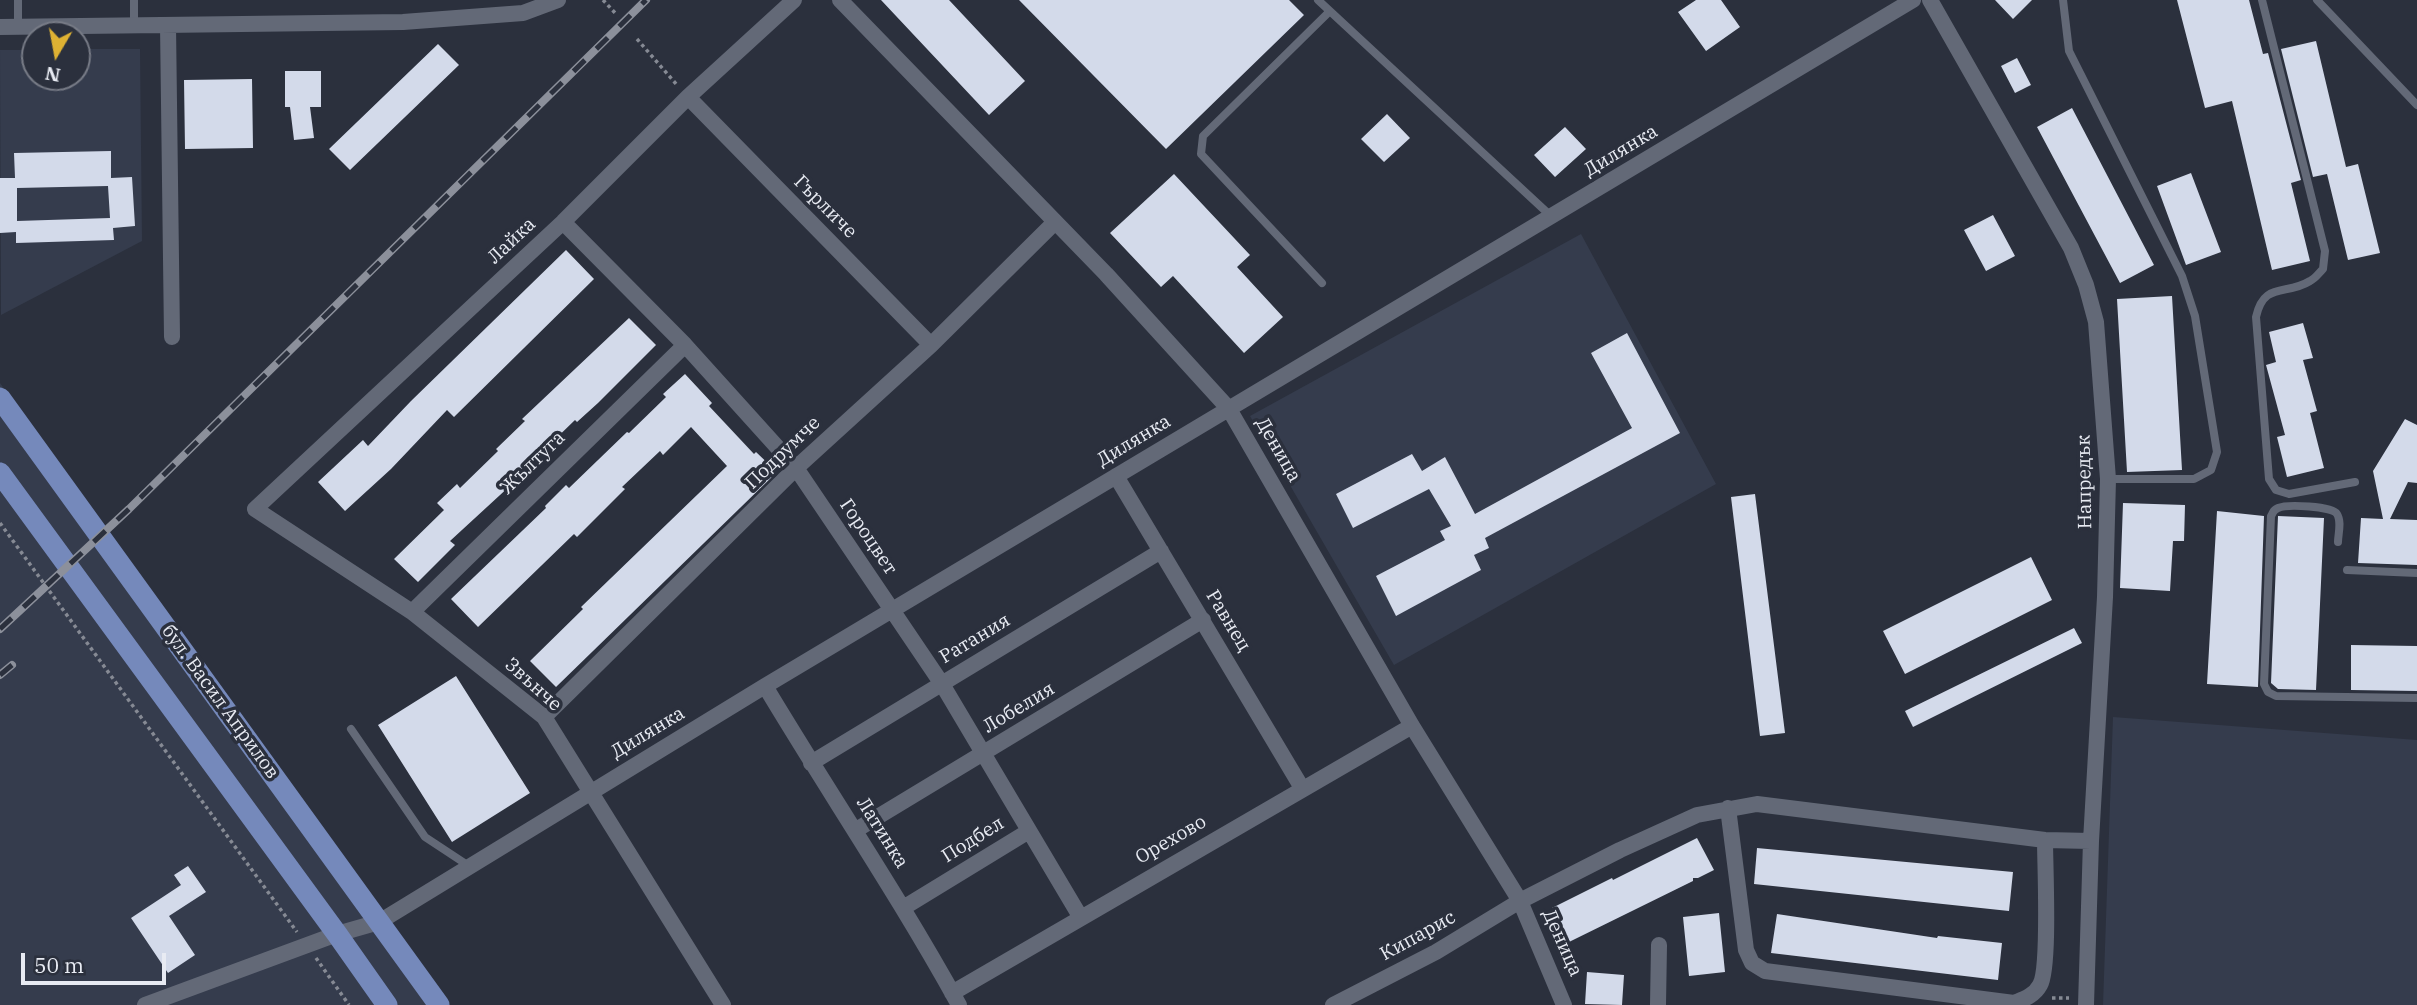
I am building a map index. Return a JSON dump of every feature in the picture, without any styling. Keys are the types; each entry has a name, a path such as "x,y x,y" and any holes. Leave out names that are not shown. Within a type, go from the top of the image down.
{"main road":[{"name":"бул. Васил Априлов","path":"0,398 439,1005"},
{"path":"0,473 387,1005"}],"street":[{"path":"0,27 403,23 523,13 558,0"},
{"name":"Лайка","path":"255,509 563,222 688,97 794,0"},
{"name":"Деница","path":"840,0 1106,274 1230,409 1412,726 1520,901 1564,1005"},
{"name":"Дилянка","path":"145,1005 337,934 379,922 765,686 1913,0"},
{"name":"Напредък","path":"1930,0 2071,248 2086,285 2096,322 2108,479 2086,1002"},
{"path":"168,25 172,337"},
{"name":"Гърличе","path":"688,97 931,345"},
{"name":"Гороцвет","path":"563,222 685,345 796,468 942,684 1081,918"},
{"name":"Подрумче","path":"544,717 796,468 931,345 1054,223"},
{"name":"Жълтуга","path":"412,612 685,345"},
{"name":"Равнец","path":"1116,476 1301,788"},
{"name":"Звънче","path":"255,509 412,612 544,717 723,1005"},
{"name":"Ратания","path":"811,763 1161,551"},
{"name":"Лобелия","path":"856,830 1203,620"},
{"name":"Латинка","path":"765,686 811,763 856,830 956,999"},
{"name":"Орехово","path":"956,999 1081,918 1412,726"},
{"name":"Кипарис","path":"1333,1005 1436,952 1520,901 1697,814 1757,804 2045,840 2091,841"},
{"path":"1728,808 1746,950 1752,963 1765,971 2014,1003 2029,998 2041,985 2045,962 2045,840"},
{"name":"Подбел","path":"903,908 1029,831"},
{"path":"1658,1005 1660,945"}],"lane":[{"path":"18,0 18,26"},
{"path":"134,0 134,26"},
{"path":"1318,0 1552,218"},
{"path":"2063,0 2069,51 2182,275 2195,316 2217,452 2210,470 2194,479 2108,479"},
{"path":"2262,0 2325,251 2323,269 2310,282 2272,292 2260,303 2256,317 2269,479 2276,490 2289,494 2355,482"},
{"path":"2317,0 2417,105"},
{"path":"1322,283 1201,154 1203,136 1329,12"},
{"path":"2338,542 2339,520 2336,512 2330,508 2283,506 2275,509 2271,516 2264,684 2268,692 2276,696 2417,698"},
{"path":"2347,570 2417,573"},
{"path":"351,729 425,837 470,866"}],"path":[{"path":"603,0 617,15"},
{"path":"637,39 688,97"},
{"path":"0,523 349,1005"},
{"path":"2029,998 2086,1002"}],"shaded area":[{"path":"91,49 140,49 142,241 1,315 0,50 21,50 21,91 91,91"},
{"path":"1581,234 1716,484 1394,665 1250,416"},
{"path":"0,383 448,1005 0,1005"},
{"path":"2113,717 2417,740 2417,1005 2103,1005"}],"building":[{"path":"881,0 949,0 1025,81 989,115"},
{"path":"1019,0 1289,0 1304,15 1166,149"},
{"path":"1696,0 1721,0 1740,27 1706,51 1678,12"},
{"path":"1995,0 2032,0 2013,19"},
{"path":"2177,0 2249,0 2263,54 2268,53 2301,180 2291,183 2310,261 2272,270 2232,101 2205,108"},
{"path":"2316,41 2346,167 2358,164 2380,253 2348,260 2327,174 2313,177 2281,49"},
{"path":"438,44 459,65 350,170 329,149"},
{"path":"2017,58 2031,85 2015,93 2001,66"},
{"path":"285,71 321,71 321,107 310,107 314,138 294,140 290,107 285,107"},
{"path":"252,79 253,148 185,149 184,80"},
{"path":"2072,108 2154,265 2120,283 2037,127"},
{"path":"1387,114 1410,138 1384,162 1361,139"},
{"path":"1565,127 1586,149 1555,177 1534,155"},
{"path":"111,151 111,178 132,177 135,226 113,228 114,240 16,243 16,232 0,233 0,178 15,178 14,153","holes":["108,186 110,218 17,221 17,188"]},
{"path":"2191,173 2221,252 2186,265 2157,186"},
{"path":"1174,174 1250,255 1237,267 1283,317 1244,353 1173,276 1161,287 1110,233"},
{"path":"1993,215 2015,256 1986,271 1964,230"},
{"path":"566,250 594,279 454,417 447,410 391,469 345,511 318,482 363,440 368,446"},
{"path":"2172,296 2182,470 2127,472 2117,299"},
{"path":"629,318 656,345 450,541 455,545 418,582 394,559 444,510 437,503 457,484 460,488 525,421 522,419"},
{"path":"2303,323 2313,358 2303,360 2317,411 2310,413 2324,468 2287,477 2277,437 2285,435 2266,365 2276,362 2269,332"},
{"path":"1627,333 1680,433 1485,538 1489,548 1474,555 1481,570 1396,616 1376,576 1445,540 1440,531 1451,526 1429,489 1353,528 1336,494 1412,454 1422,471 1445,457 1475,514 1632,428 1591,353"},
{"path":"685,374 712,403 709,406 754,454 756,452 777,472 556,687 530,661 583,609 581,607 727,466 691,427 663,455 660,451 622,487 625,489 577,537 574,534 478,627 451,599 546,508 566,485 569,488 629,433 666,397 663,394"},
{"path":"2405,419 2417,425 2417,483 2408,482 2390,519 2417,520 2417,565 2358,563 2361,518 2383,519 2373,471"},
{"path":"1755,494 1785,733 1760,736 1731,497"},
{"path":"2123,503 2185,505 2184,541 2173,541 2170,591 2120,588"},
{"path":"2217,511 2264,516 2258,687 2207,684"},
{"path":"2278,516 2324,518 2316,690 2278,689 2271,683"},
{"path":"2031,557 2052,600 1905,674 1883,631"},
{"path":"2074,628 2082,643 1913,727 1905,711"},
{"path":"2351,645 2417,646 2417,691 2351,690"},
{"path":"456,676 530,793 452,842 378,725"},
{"path":"1697,838 1714,870 1693,878 1693,881 1569,942 1552,908"},
{"path":"1757,848 2013,872 2009,911 1754,884"},
{"path":"188,866 206,892 169,916 195,955 168,973 131,918 181,885 174,875"},
{"path":"1719,913 1725,972 1689,976 1683,917"},
{"path":"1777,914 1937,938 2002,943 1998,980 1771,953"},
{"path":"1587,972 1624,975 1622,1005 1585,1004"}],"railway":[{"path":"0,629 129,509 646,0"},
{"path":"0,675 12,665"}]}
